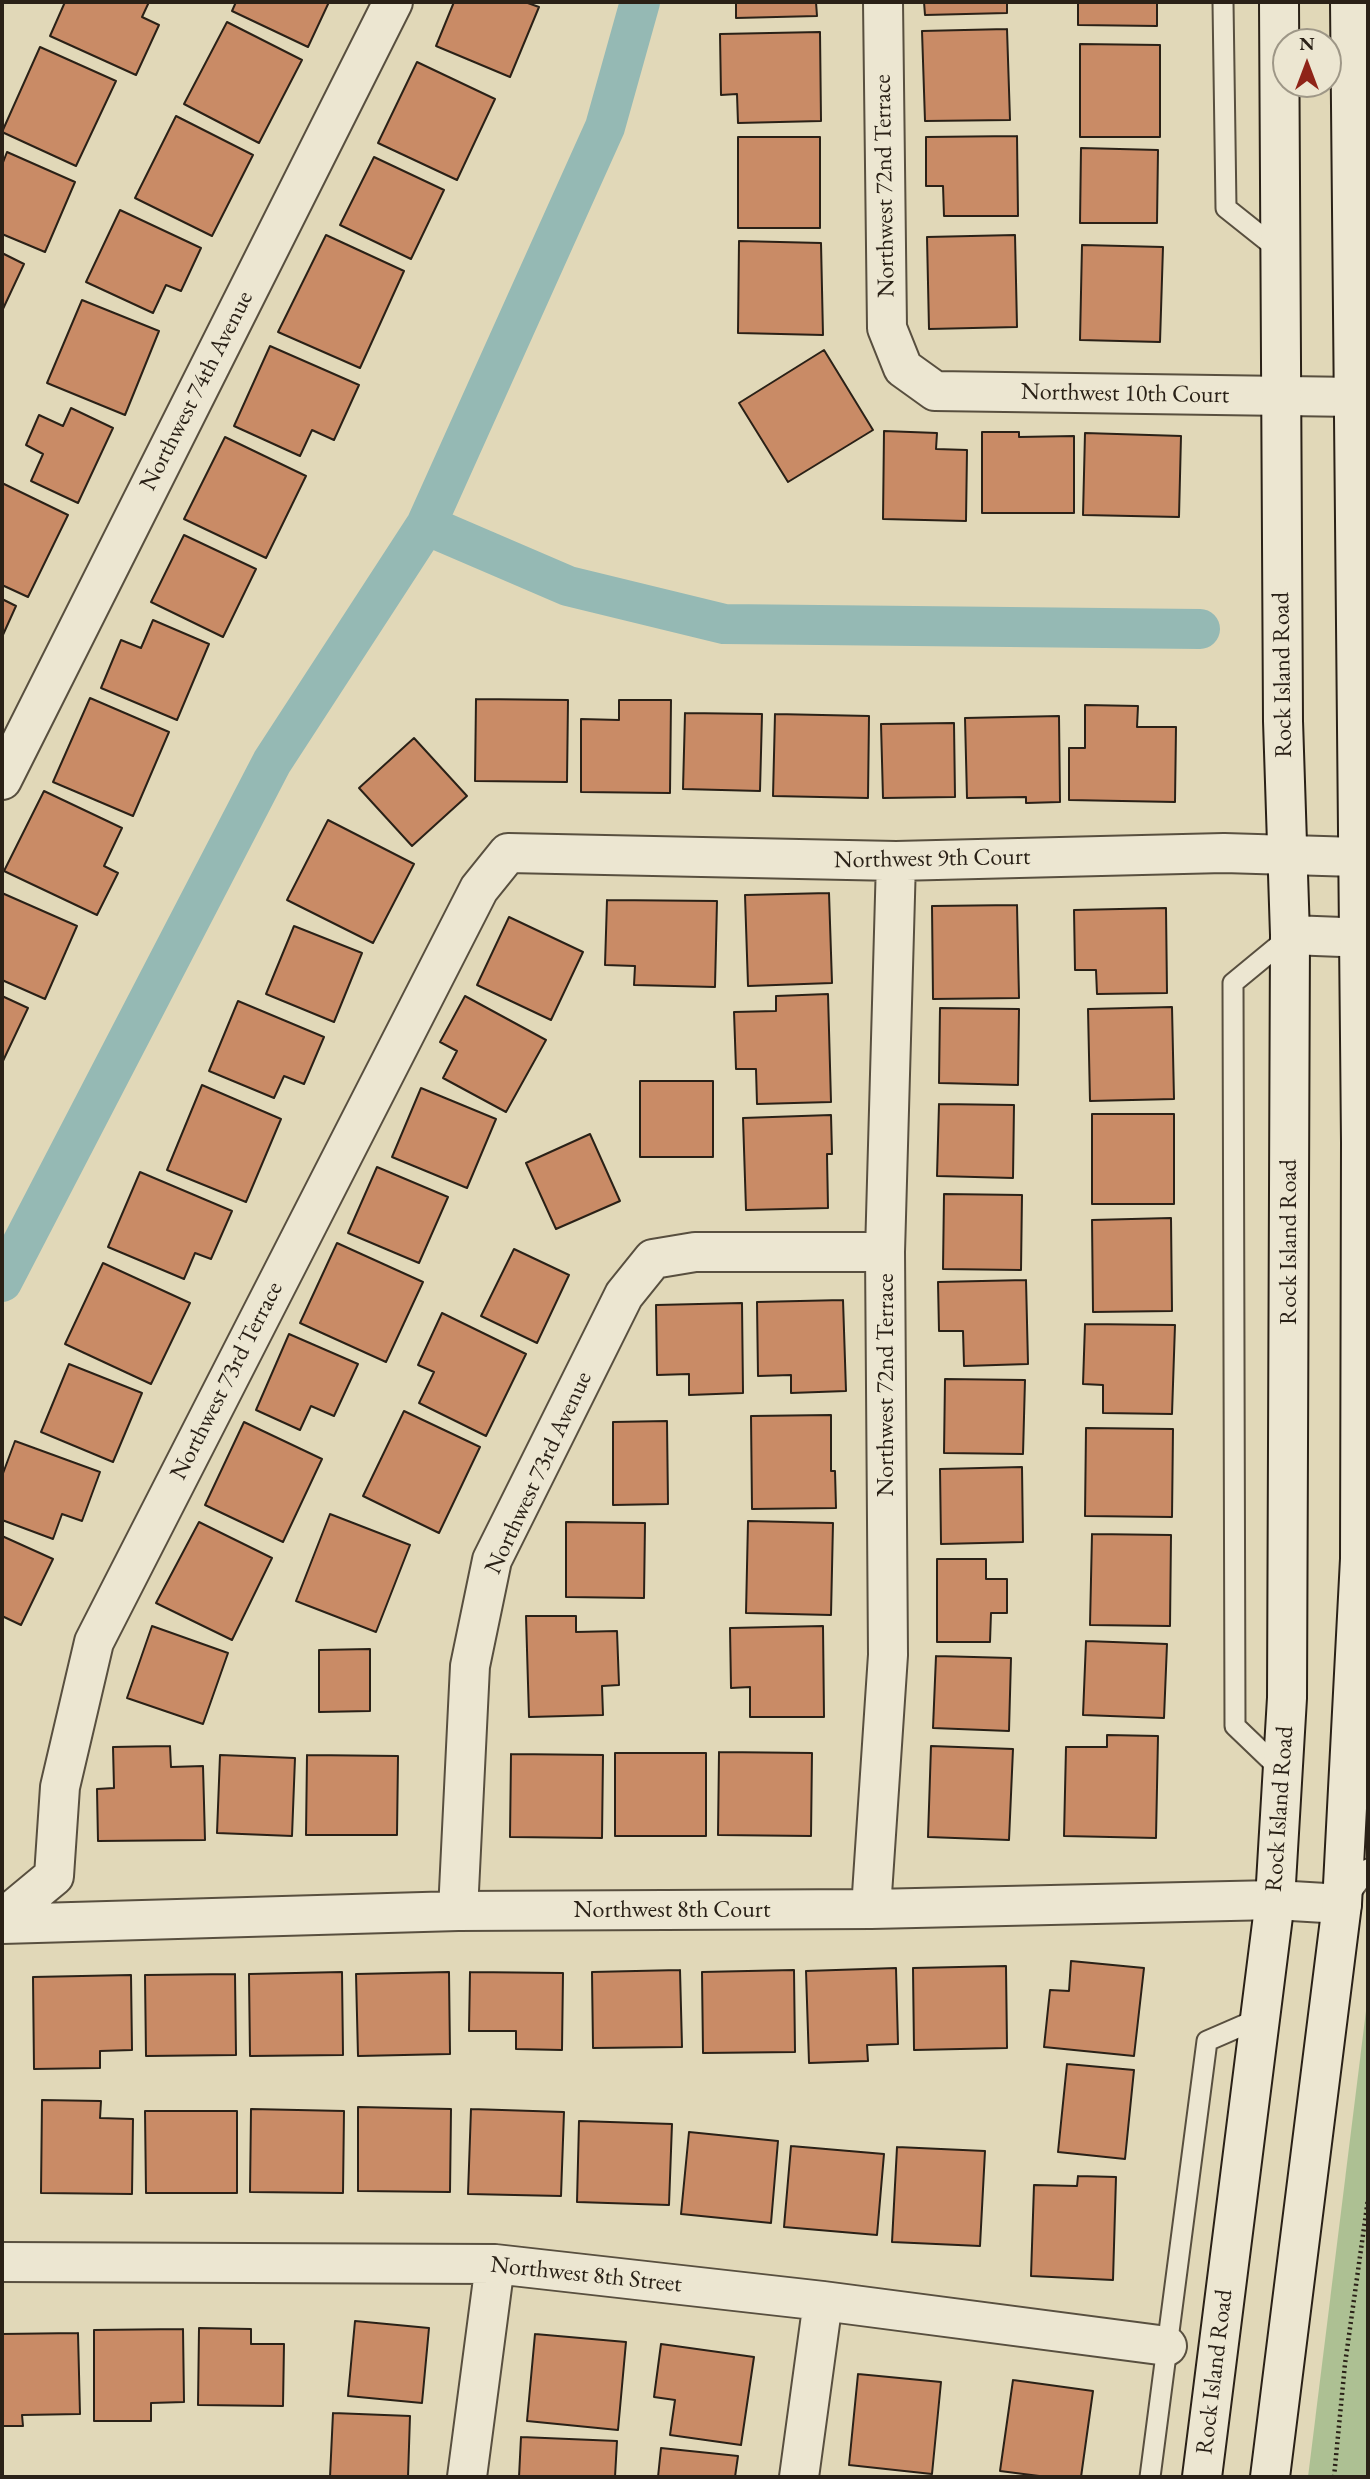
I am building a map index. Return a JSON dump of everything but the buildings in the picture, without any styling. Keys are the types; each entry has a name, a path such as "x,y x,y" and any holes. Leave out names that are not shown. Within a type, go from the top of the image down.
{"street":[{"name":"Northwest 74th Avenue","path":"2,780 393,2"},
{"name":"Northwest 72nd Terrace","path":"883,2 887,328 903,368"},
{"name":"Rock Island Road","path":"1202,2477 1275,1900 1287,1698 1290,935 1286,855 1280,396 1279,2"},
{"path":"1270,2477 1342,1904 1364,1563 1364,938 1356,857 1356,397 1350,2"},
{"name":"Northwest 10th Court","path":"903,368 935,391 1356,397"},
{"name":"Northwest 9th Court","path":"508,853 897,861 1286,855 1356,857"},
{"name":"Northwest 73rd Terrace","path":"2,1919 54,1876 60,1787 94,1642 480,889 508,853"},
{"name":"Northwest 72nd Terrace","path":"871,1909 888,1655 886,1252 897,861"},
{"path":"1290,935 1364,938"},
{"name":"Northwest 73rd Avenue","path":"458,1911 470,1665 492,1560 624,1295 653,1259 695,1252 886,1252"},
{"name":"Northwest 8th Court","path":"2,1924 458,1911 871,1909 1275,1900 1342,1904"},
{"name":"Northwest 8th Street","path":"2,2262 495,2264 822,2301 1167,2346"},
{"path":"467,2477 495,2264"},
{"path":"799,2477 822,2301"}],"lane":[{"path":"1223,2 1226,208 1280,252"},
{"path":"1283,1772 1236,1726 1233,983 1290,935"},
{"path":"1342,1904 1368,1869"},
{"path":"1150,2477 1207,2041 1260,2018"}],"path":[{"path":"1334,2477 1345,2364 1368,2199"}],"green space":[{"path":"1368,1995 1368,2477 1308,2477"}],"waterway":[{"path":"2,1282 272,762 426,525 605,127 640,2"},
{"path":"426,525 568,586 724,624 1200,629"}]}
